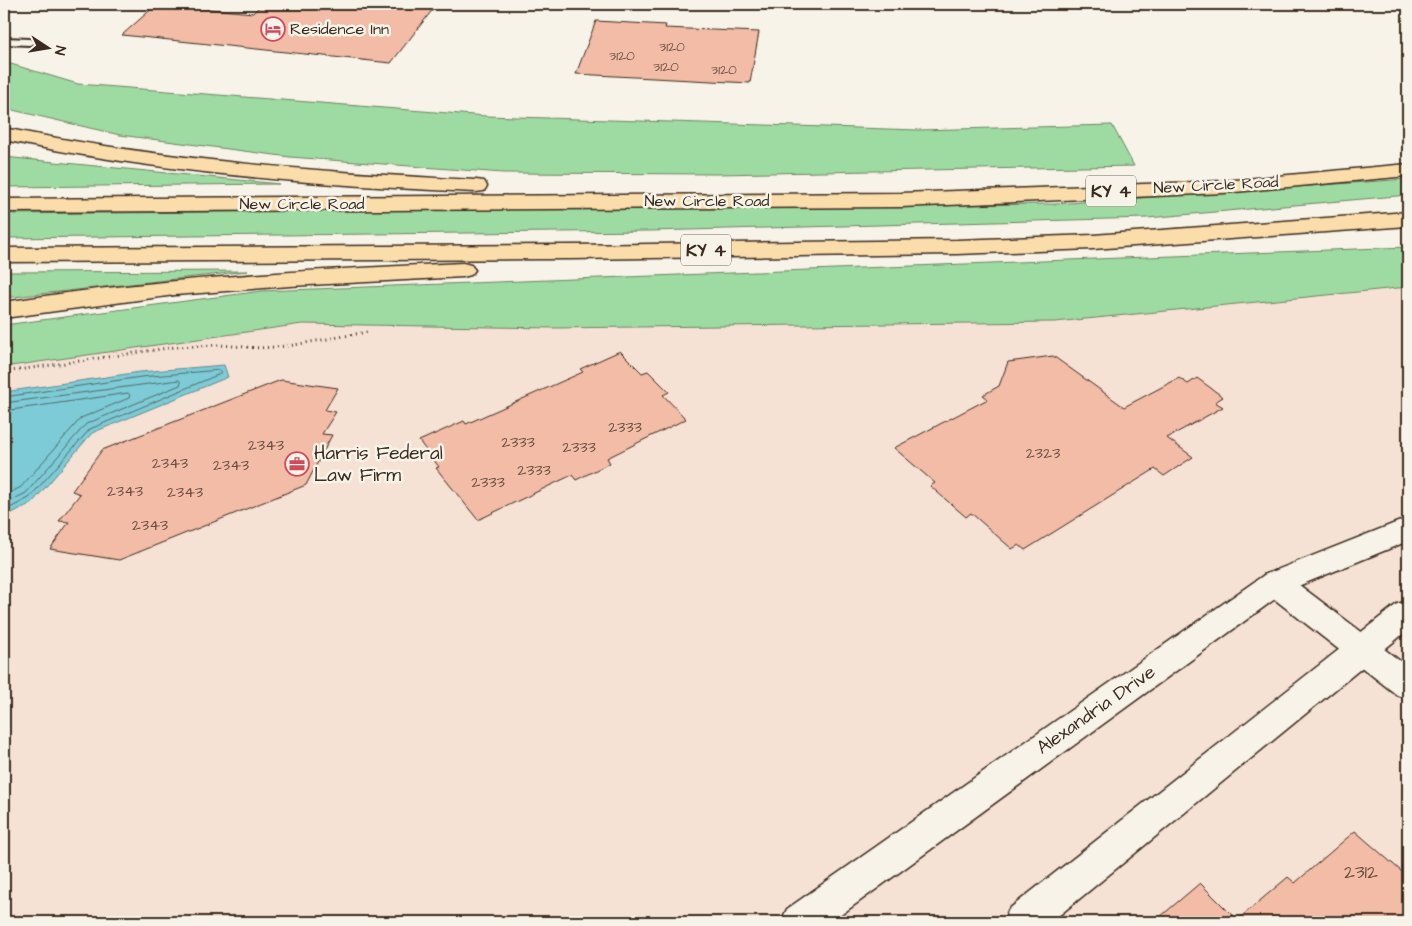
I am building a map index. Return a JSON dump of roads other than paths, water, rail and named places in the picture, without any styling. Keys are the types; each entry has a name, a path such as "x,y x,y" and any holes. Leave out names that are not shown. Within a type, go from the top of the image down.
{"highway":[{"path":"4,134 139,158 214,168 314,177 812,201"},
{"name":"New Circle Road","path":"4,206 812,201 1007,196 1224,187 1408,170"},
{"name":"KY 4","path":"4,255 560,252 958,247 1092,242 1408,219"},
{"path":"4,310 45,303 274,279 958,247"}],"street":[{"name":"Alexandria Drive","path":"800,922 1275,583 1408,529"},
{"path":"1275,583 1408,685"},
{"path":"1022,922 1408,612"}],"lane":[{"path":"4,41 30,42"}],"water":[{"path":"224,365 228,377 92,433 32,503 4,517 4,392 140,372"}],"place":[{"name":"Residence Inn","path":"273,29"},
{"name":"Harris Federal Law Firm","path":"297,464"}]}
